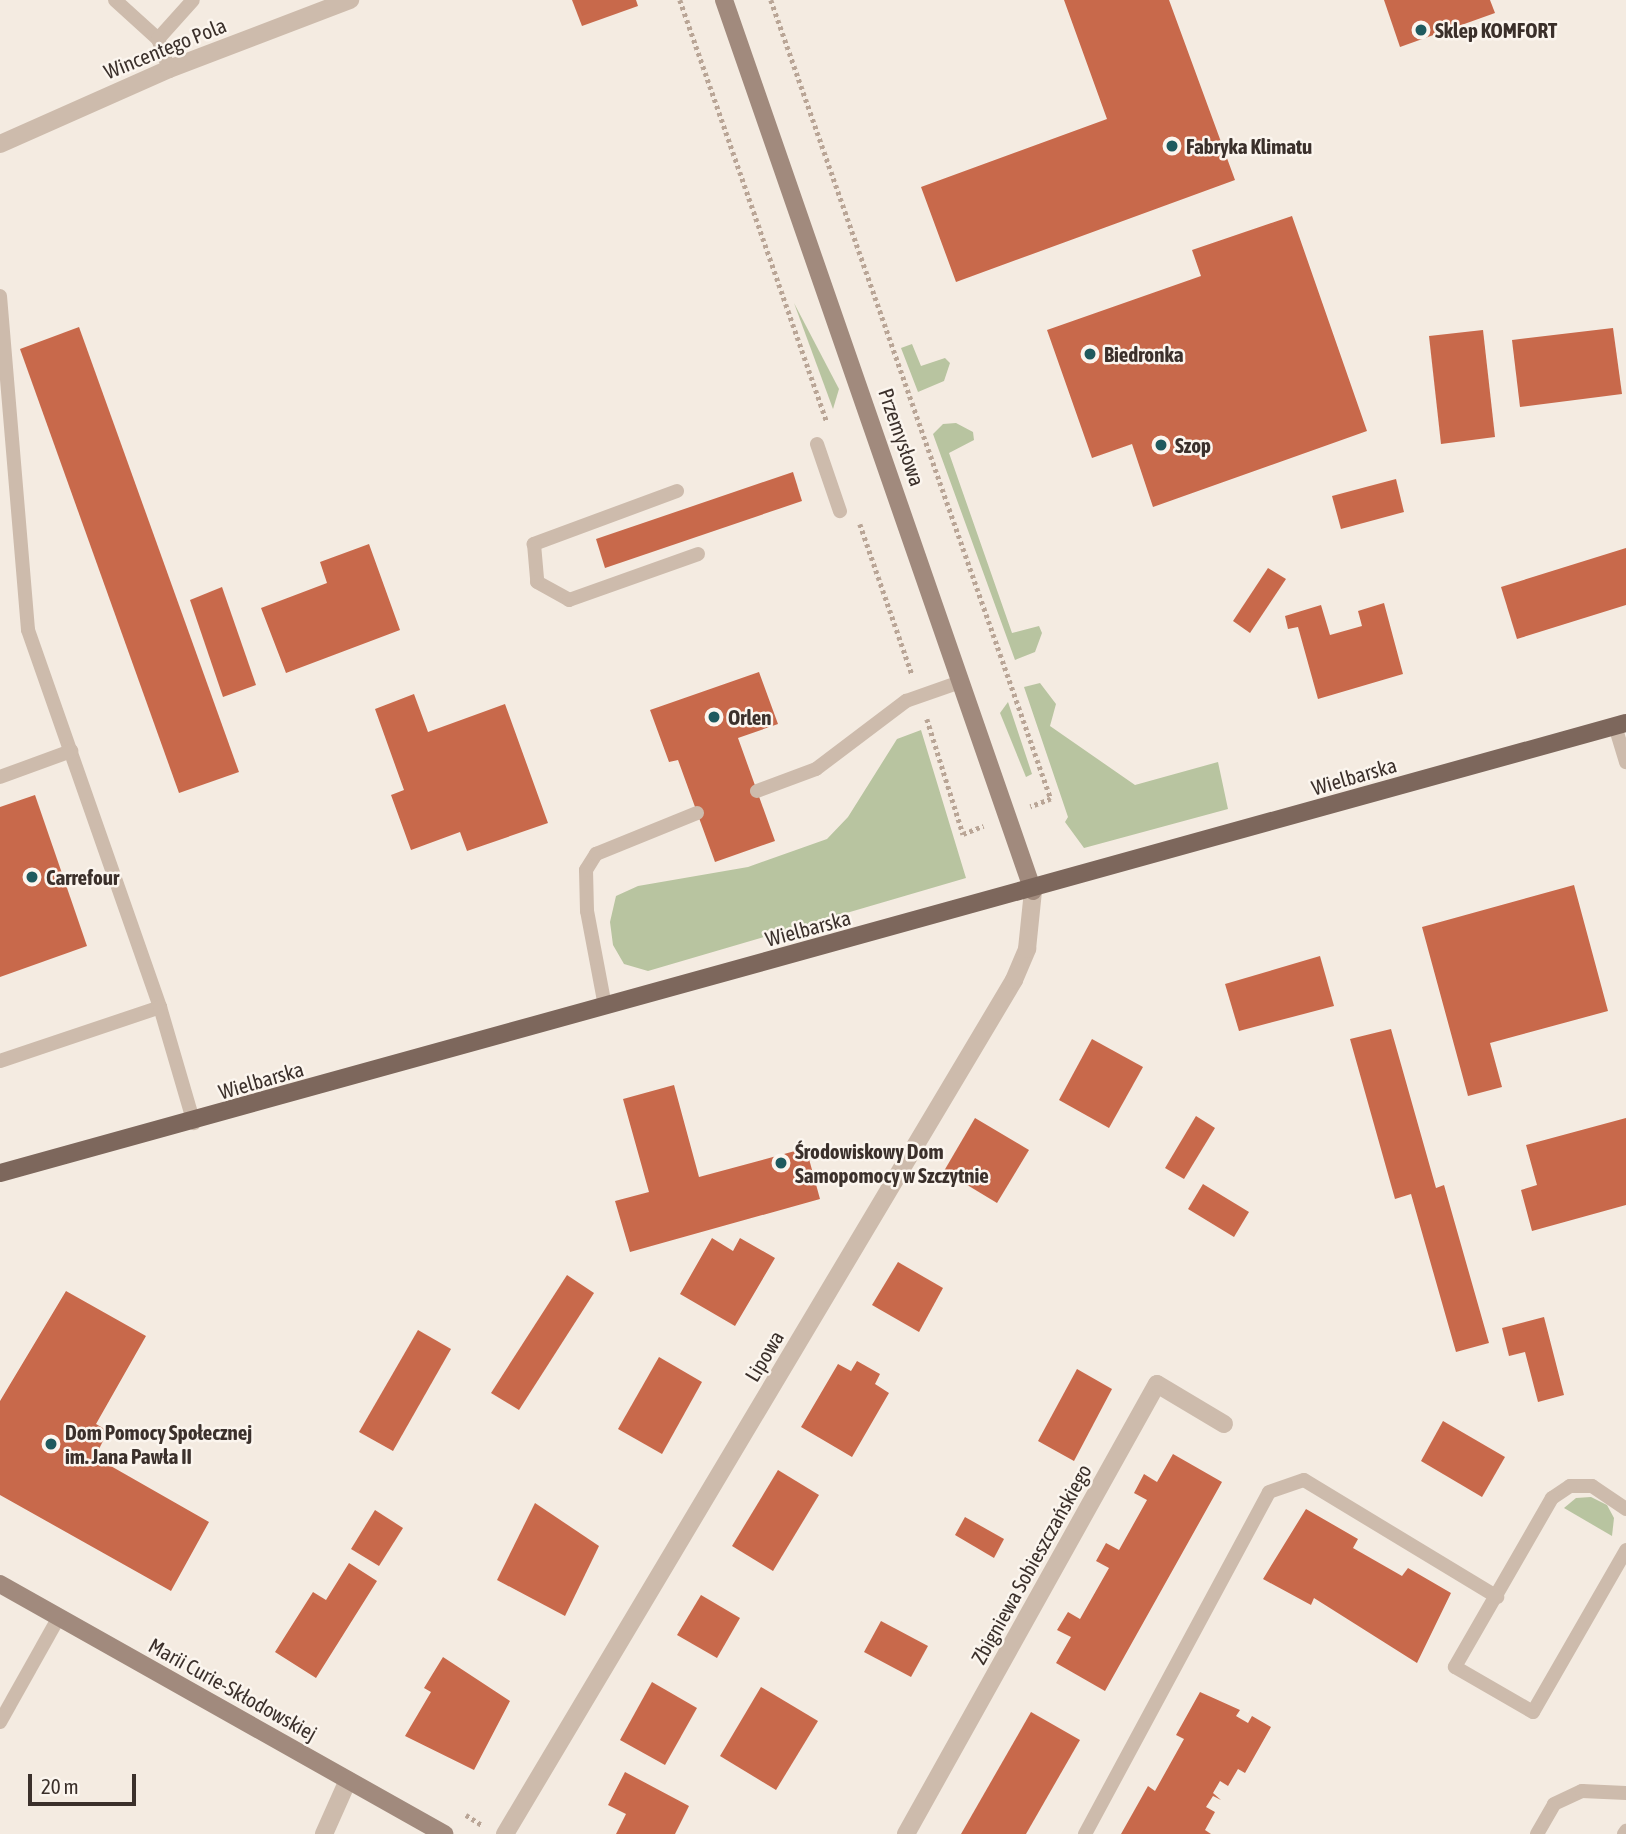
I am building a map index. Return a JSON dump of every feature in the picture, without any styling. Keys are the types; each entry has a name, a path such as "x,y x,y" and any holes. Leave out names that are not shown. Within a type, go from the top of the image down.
{"main road":[{"name":"Wielbarska","path":"0,1173 194,1123 605,1006 1033,891 1621,724"}],"street":[{"name":"Wincentego Pola","path":"0,144 169,69 350,0"},
{"name":"Przemysłowa","path":"724,0 1033,891"},
{"name":"Lipowa","path":"505,1834 1014,980 1027,948 1033,891"},
{"name":"Zbigniewa Sobieszczańskiego","path":"906,1834 1157,1384 1224,1424"},
{"name":"Marii Curie-Skłodowskiej","path":"0,1584 444,1834"},
{"path":"324,1834 348,1780"}],"lane":[{"path":"115,0 158,38 169,69"},
{"path":"158,38 194,0"},
{"path":"0,296 28,631 160,1007 194,1123"},
{"path":"817,444 839,511"},
{"path":"677,491 534,544 537,582 569,600 698,554"},
{"path":"757,791 816,769 886,712 960,682"},
{"path":"1621,724 1626,762"},
{"path":"0,777 71,751"},
{"path":"605,1006 587,911 586,870 596,853 697,813"},
{"path":"0,1061 160,1007"},
{"path":"1085,1834 1269,1492 1304,1480 1497,1597"},
{"path":"1626,1509 1592,1486 1570,1486 1552,1498 1455,1667 1533,1712 1626,1550"},
{"path":"0,1723 59,1617"},
{"path":"1537,1834 1554,1804 1583,1791 1626,1793"}],"path":[{"path":"680,0 828,425"},
{"path":"771,0 1051,799"},
{"path":"857,512 920,696 963,834"}],"green space":[{"path":"794,303 839,389 833,409"},
{"path":"912,344 921,366 945,358 950,363 944,381 918,392 901,348"},
{"path":"956,423 973,432 974,440 949,453 1012,633 1039,626 1042,633 1035,652 1015,660 933,434 943,424"},
{"path":"1040,683 1056,704 1050,726 1135,785 1218,762 1228,809 1084,848 1065,822 1068,817 1024,687"},
{"path":"1008,702 1032,774 1026,777 1000,713"},
{"path":"921,730 966,878 648,971 624,964 613,945 610,922 616,896 638,886 748,867 827,839 848,817 897,739"},
{"path":"1591,1497 1607,1505 1614,1518 1612,1536 1564,1508 1576,1498"}],"building":[{"path":"572,0 636,0 638,6 582,26"},
{"path":"1064,0 1169,0 1235,180 956,282 921,187 1107,119"},
{"name":"Sklep KOMFORT","path":"1384,0 1490,0 1495,13 1400,47"},
{"path":"1292,216 1367,431 1153,507 1132,444 1092,458 1047,330 1201,276 1192,250"},
{"path":"79,327 239,772 179,793 20,349"},
{"path":"1613,328 1622,394 1520,407 1512,340"},
{"path":"1483,330 1495,437 1441,444 1429,336"},
{"path":"793,472 802,501 605,568 596,539"},
{"path":"1396,479 1404,512 1341,529 1332,496"},
{"path":"369,544 400,630 286,673 261,608 327,583 320,562"},
{"path":"1626,548 1626,605 1517,639 1501,587"},
{"path":"1268,568 1286,579 1250,633 1233,621"},
{"path":"222,587 256,685 223,697 190,600"},
{"path":"1384,603 1403,674 1318,699 1298,627 1288,629 1285,616 1321,605 1330,635 1362,626 1358,611"},
{"path":"759,672 778,724 738,738 775,841 715,862 678,760 669,762 650,710"},
{"path":"414,694 428,732 505,704 548,823 467,851 460,832 411,850 391,795 404,790 375,709"},
{"name":"Carrefour","path":"35,795 87,946 0,977 0,807"},
{"path":"1574,885 1608,1011 1490,1043 1502,1087 1468,1096 1422,927"},
{"path":"1320,956 1334,1006 1239,1031 1225,984"},
{"path":"1391,1029 1436,1188 1444,1185 1489,1343 1456,1352 1411,1194 1395,1199 1350,1039"},
{"path":"1092,1039 1143,1067 1109,1128 1059,1100"},
{"name":"Środowiskowy Dom Samopomocy w Szczytnie","path":"674,1085 699,1177 806,1148 820,1199 630,1252 615,1201 649,1192 623,1099"},
{"path":"1196,1116 1215,1128 1184,1179 1165,1168"},
{"path":"975,1118 1029,1150 997,1203 944,1171"},
{"path":"1626,1118 1626,1205 1532,1231 1521,1190 1537,1185 1526,1145"},
{"path":"1203,1184 1249,1212 1234,1237 1188,1209"},
{"path":"712,1238 733,1251 740,1238 775,1258 735,1326 680,1294"},
{"path":"898,1262 943,1288 919,1332 872,1305"},
{"path":"567,1275 594,1293 519,1410 491,1393"},
{"name":"Dom Pomocy Społecznej im. Jana Pawła II","path":"66,1291 146,1336 96,1424 108,1431 95,1457 209,1522 171,1591 0,1495 0,1401"},
{"path":"1544,1317 1564,1395 1538,1402 1525,1352 1509,1356 1502,1328"},
{"path":"418,1330 451,1349 393,1451 359,1432"},
{"path":"659,1357 702,1382 662,1454 618,1429"},
{"path":"857,1361 880,1374 875,1384 889,1393 852,1457 801,1427 838,1364 851,1371"},
{"path":"1077,1369 1112,1389 1074,1461 1038,1441"},
{"path":"1443,1421 1505,1457 1482,1497 1421,1461"},
{"path":"1173,1454 1222,1482 1105,1691 1056,1663 1071,1637 1057,1630 1068,1612 1080,1619 1109,1568 1096,1561 1106,1543 1119,1550 1147,1500 1134,1493 1144,1474 1157,1482"},
{"path":"778,1470 819,1495 773,1571 732,1546"},
{"path":"535,1503 599,1546 565,1616 497,1580"},
{"path":"1306,1509 1358,1539 1353,1548 1402,1576 1408,1568 1451,1593 1417,1663 1314,1598 1311,1605 1263,1579"},
{"path":"375,1510 403,1528 379,1566 351,1549"},
{"path":"965,1517 1004,1539 994,1558 955,1535"},
{"path":"349,1563 377,1581 316,1678 275,1652 313,1592 326,1600"},
{"path":"701,1595 740,1618 717,1658 677,1635"},
{"path":"881,1621 928,1646 911,1677 864,1652"},
{"path":"443,1657 510,1701 474,1770 405,1736 431,1692 424,1688"},
{"path":"652,1682 697,1708 665,1765 620,1740"},
{"path":"761,1687 818,1721 776,1790 720,1756"},
{"path":"1200,1692 1240,1710 1236,1716 1248,1723 1252,1716 1271,1727 1245,1773 1238,1769 1228,1786 1220,1781 1213,1793 1221,1800 1213,1796 1206,1807 1215,1812 1205,1830 1211,1834 1121,1834 1148,1786 1155,1791 1184,1739 1176,1735"},
{"path":"1031,1712 1080,1740 1026,1834 961,1834"},
{"path":"625,1772 689,1806 675,1834 616,1834 626,1814 608,1805"}],"place":[{"name":"Sklep KOMFORT","path":"1421,30"},
{"name":"Fabryka Klimatu","path":"1172,146"},
{"name":"Biedronka","path":"1090,354"},
{"name":"Szop","path":"1161,445"},
{"name":"Orlen","path":"714,717"},
{"name":"Carrefour","path":"32,877"},
{"name":"Środowiskowy Dom Samopomocy w Szczytnie","path":"781,1163"},
{"name":"Dom Pomocy Społecznej im. Jana Pawła II","path":"51,1444"}]}
